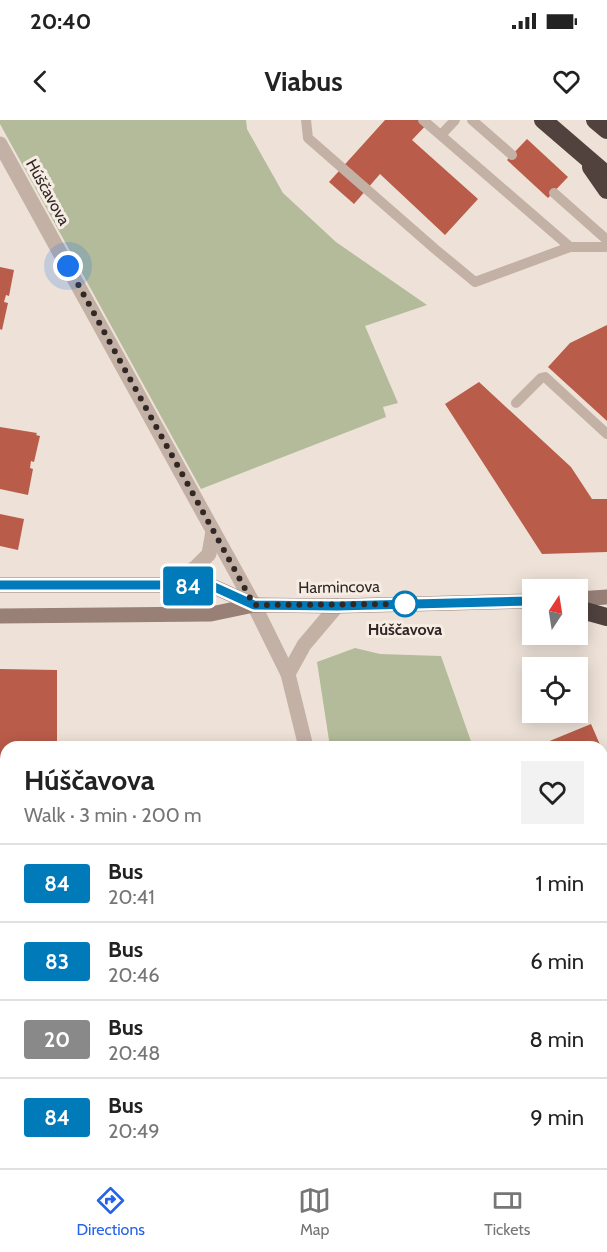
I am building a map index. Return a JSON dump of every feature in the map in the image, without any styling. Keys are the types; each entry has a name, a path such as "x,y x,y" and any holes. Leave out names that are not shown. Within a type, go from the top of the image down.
{"highway":[{"path":"543,120 607,175"},
{"path":"595,120 607,130"},
{"path":"584,155 607,190"},
{"path":"588,612 607,617"}],"street":[{"name":"Húščavova","path":"0,144 254,605 288,674 305,741"},
{"path":"165,586 195,568 209,554 213,531"},
{"name":"Harmincova","path":"0,585 210,585 254,605"},
{"path":"588,598 607,597"},
{"name":"Harmincova","path":"0,616 211,614 254,605 337,606 522,601"},
{"path":"288,674 304,645 337,606"}],"lane":[{"path":"306,120 308,138 475,282 570,247 607,247"},
{"path":"423,120 570,247"},
{"path":"441,135 455,120"},
{"path":"472,120 512,155"},
{"path":"554,193 607,240"},
{"path":"516,403 540,378 545,377 607,434"}],"green space":[{"path":"0,120 246,120 247,129 283,193 336,242 427,305 365,326 398,403 383,407 386,417 201,489 0,124"},
{"path":"355,648 380,654 441,656 471,741 329,741 317,662"}],"building":[{"path":"385,120 431,120 412,140 478,199 445,235 380,174 354,204 329,182"},
{"path":"527,139 568,177 548,198 507,160"},
{"path":"0,267 14,270 9,296 6,295 4,302 8,303 2,330 0,329"},
{"path":"607,325 607,421 548,367 570,343"},
{"path":"479,382 571,467 592,499 607,499 607,552 542,554 445,404"},
{"path":"0,427 37,433 36,435 40,436 34,462 31,461 30,468 33,469 28,495 0,489"},
{"path":"0,514 24,519 18,550 0,546"},
{"path":"0,669 57,670 57,741 0,741"},
{"path":"591,724 598,741 550,741"}],"bus line":[{"name":"84","path":"0,585 210,585 254,605 337,606 522,601"}],"place":[{"name":"Húščavova","path":"405,604"}],"route":[{"path":"68,266 254,605 405,604"}]}
